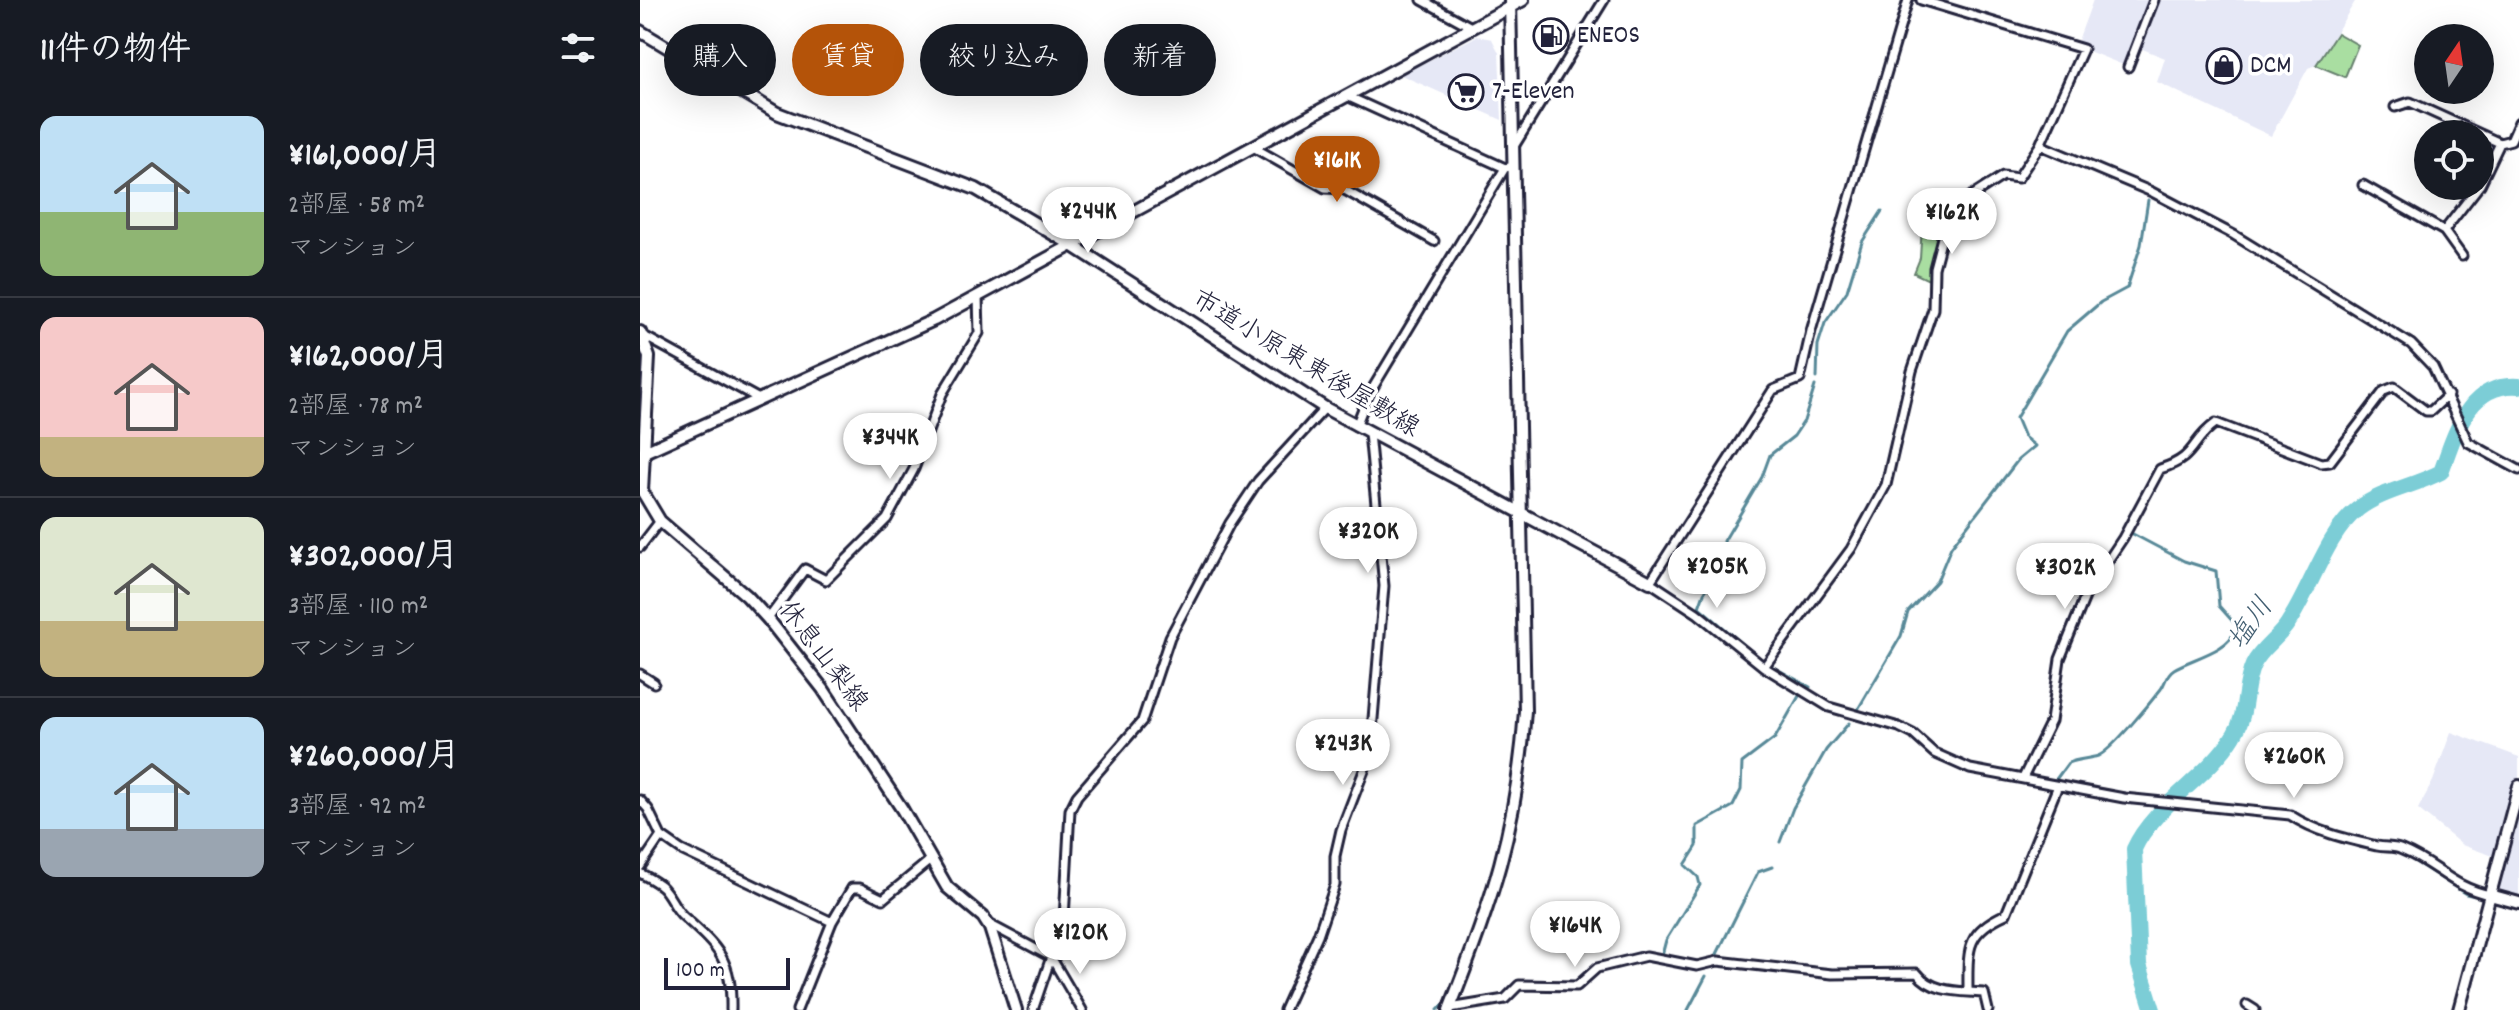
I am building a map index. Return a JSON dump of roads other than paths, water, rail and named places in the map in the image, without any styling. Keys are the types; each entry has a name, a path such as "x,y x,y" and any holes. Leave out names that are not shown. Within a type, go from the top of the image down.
{"street":[{"path":"1422,0 1475,29"},
{"path":"642,453 934,320 1475,29 1510,4 1523,0"},
{"path":"1513,148 1604,0"},
{"path":"1908,0 1811,331 1800,379 1773,390 1650,582 1829,707 1899,727 1913,734 1934,753 1970,769 2023,778 2057,788 2290,815 2311,828 2381,847 2398,848 2430,865 2459,887 2519,903"},
{"path":"1766,664 1851,549 1886,485 1912,371 1933,309 1937,255 1956,206 2003,176 2018,178 2040,145 2083,49 1921,0"},
{"path":"2128,67 2154,0"},
{"path":"1449,1009 1500,874 1519,783 1525,711 1509,167 1513,148 1510,4"},
{"name":"市道小原東東後屋敷線","path":"640,31 777,113 976,189 1072,245 1325,408 1650,582"},
{"path":"1347,96 1509,167"},
{"path":"2395,107 2410,102 2500,143 2511,140 2519,124"},
{"path":"2494,156 2500,143"},
{"path":"2040,145 2152,192 2247,242 2411,344 2433,367 2468,442 2519,470"},
{"path":"1253,147 1325,188 1343,189 1434,241"},
{"path":"1356,426 1381,373 1509,167"},
{"path":"2363,185 2444,231 2462,256"},
{"path":"2444,231 2469,200"},
{"path":"768,619 805,569 826,580 887,519 914,469 942,394 979,333 978,296"},
{"path":"642,334 759,399"},
{"name":"休息山梨線","path":"642,334 649,357 642,491 660,521 747,596 823,689 902,809 929,861 955,895 987,923 995,937 1016,1010"},
{"path":"2023,778 2051,721 2060,659 2087,592 2123,538 2160,469 2187,458 2207,430 2216,423 2321,463 2330,462 2384,391 2394,387 2426,411 2431,411 2448,395"},
{"path":"1033,1010 1064,919 1070,810 1077,796 1142,721 1170,637 1230,523 1258,481 1325,408"},
{"path":"1284,1010 1318,935 1335,885 1335,856 1341,830 1370,755 1384,586 1369,433"},
{"path":"640,547 660,521"},
{"path":"640,674 654,683"},
{"path":"2459,1010 2519,786"},
{"path":"1968,991 1968,960 1974,938 1982,925 2006,914 2057,788"},
{"path":"640,800 661,836 681,850 832,922"},
{"path":"661,836 640,870 662,886 682,915 697,926 721,954 730,970 731,1010"},
{"path":"797,1010 832,922 852,888 860,888 883,899 929,861"},
{"path":"987,923 1051,957 1082,1010"},
{"path":"1449,1009 1505,999 1519,985 1577,986 1597,968 1646,956 1697,966 1718,961 1832,974 1917,973 1924,982 1946,990 1984,993 1988,1010"}],"waterway":[{"path":"1857,711 1901,636 1908,612 1937,581 1951,547 2018,460 2035,446 2024,437 2016,418 2067,331 2101,302 2127,288 2141,245 2148,200"},
{"path":"1817,378 1818,345 1825,323 1847,291 1862,242 1882,211"},
{"path":"1810,687 1764,662 1699,607 1704,593 1727,557 1724,541 1762,477 1770,455 1794,436 1804,421 1815,386"},
{"name":"塩川","path":"2153,1010 2139,965 2134,849 2154,819 2210,765 2234,735 2253,665 2288,623 2328,547 2347,519 2367,503 2441,472 2458,427 2476,401 2487,392 2519,386"},
{"path":"2131,533 2184,561 2216,571 2219,606 2235,624"},
{"path":"2054,782 2068,763 2098,756 2112,745 2156,696 2171,671 2218,649 2235,630"},
{"path":"1610,961 1644,952 1662,955 1666,940 1700,885 1698,877 1685,865 1697,846 1697,826 1733,806 1741,790 1742,763 1775,738 1799,696"},
{"path":"1780,842 1793,808 1826,750 1849,723"},
{"path":"2403,854 2466,894 2481,897"},
{"path":"1717,954 1758,872 1772,867"},
{"path":"1688,1010 1706,976"},
{"path":"1528,982 1572,983"},
{"path":"1499,998 1517,983"},
{"path":"1438,1010 1443,1005"}],"place":[{"name":"ENEOS","path":"1551,36"},
{"name":"DCM","path":"2224,66"},
{"name":"7-Eleven","path":"1466,92"}]}
